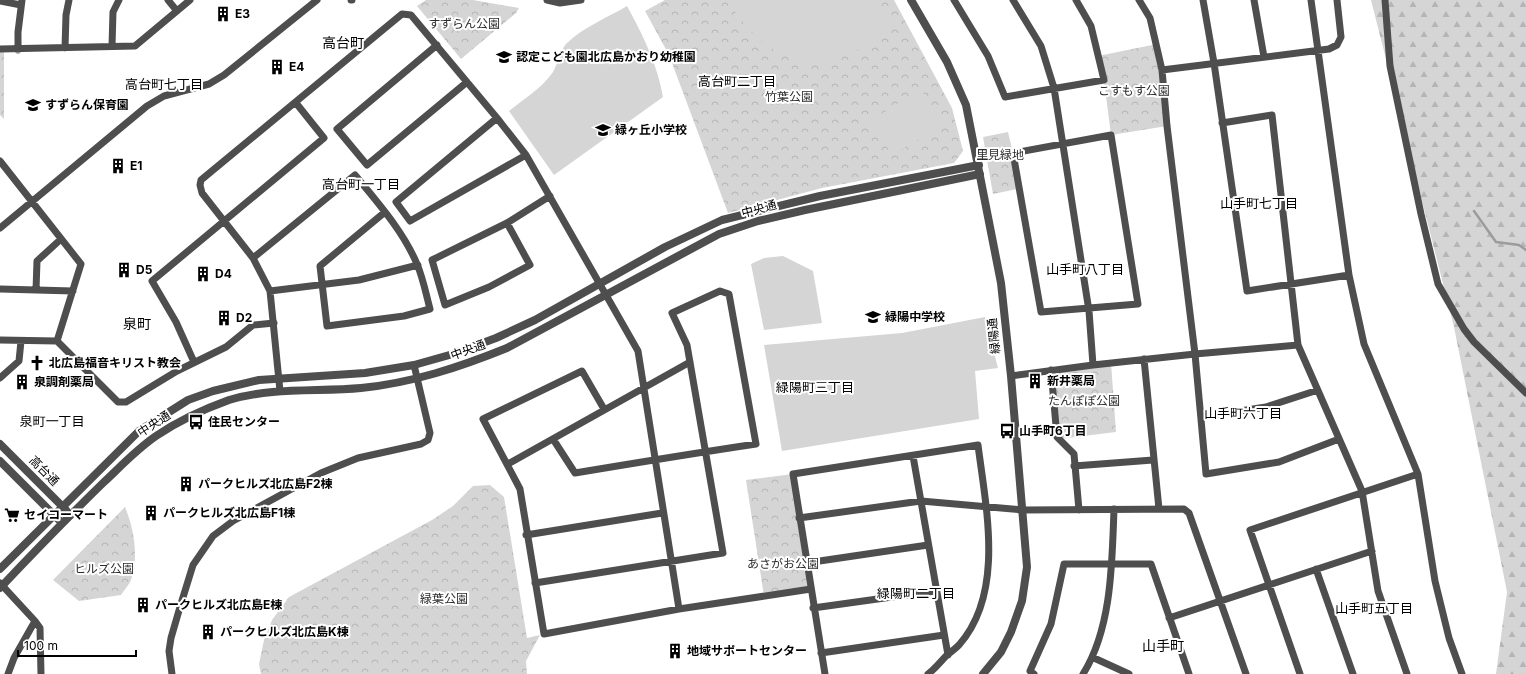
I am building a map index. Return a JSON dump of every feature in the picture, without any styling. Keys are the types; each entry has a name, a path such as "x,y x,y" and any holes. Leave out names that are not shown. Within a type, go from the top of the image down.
{"street":[{"path":"65,48 66,15 69,0"},
{"path":"112,46 113,12 119,0"},
{"path":"168,0 177,11"},
{"path":"0,49 18,50 135,46 190,0"},
{"path":"0,228 147,106 164,96 209,84 224,75 317,0"},
{"path":"547,0 560,3 581,0"},
{"name":"緑陽通","path":"912,0 947,62 966,105 1001,283 1011,376 1027,567 1022,601 1011,632 1001,652 983,674"},
{"path":"954,0 988,56 1005,97 1104,80 1091,26 1076,0"},
{"path":"1013,0 1042,46 1054,88 1088,308 1094,365"},
{"path":"1139,0 1150,18 1162,70 1168,134 1195,354 1206,474 1279,462 1339,438"},
{"path":"1203,0 1214,63 1247,291 1349,275"},
{"path":"1254,0 1264,57"},
{"path":"1311,0 1349,275 1364,344 1418,474 1435,581 1449,638 1462,674"},
{"path":"1162,70 1318,50 1337,45 1341,37 1337,0"},
{"path":"1385,0 1390,66 1421,214 1438,284 1464,329 1474,342 1526,393"},
{"path":"0,1 22,2 18,50"},
{"path":"280,391 270,291 253,258 226,221 202,193 200,185 201,180 402,14 411,15 526,155 638,352 662,513 679,609"},
{"path":"437,45 337,129 367,165 467,82"},
{"path":"194,362 176,322 152,281 324,138 296,103"},
{"path":"1222,123 1272,115 1298,345 1362,491 1378,590 1407,674"},
{"path":"497,118 396,202 410,221 526,155"},
{"path":"1111,135 1138,304 1088,308 1041,312 1013,153 1111,135"},
{"path":"0,161 33,201 81,264 57,341"},
{"name":"中央通","path":"0,569 139,431 188,400 236,384 279,378 365,374 414,365 453,354 496,338 600,284 665,247 730,217 820,196 979,165"},
{"name":"中央通","path":"1,586 70,515 144,445 166,429 194,414 230,400 280,391 361,388 418,379 470,363 507,348 719,234 758,221 980,174"},
{"path":"253,258 356,175 384,212 403,238 418,265 430,309 404,316 327,326 320,266 384,212"},
{"path":"507,223 530,266 489,287 445,305 432,260 507,223 550,196"},
{"path":"36,290 37,260 62,240"},
{"path":"270,291 359,280 418,265"},
{"path":"0,289 73,291"},
{"path":"535,584 723,553 705,452 687,345 672,313 720,291 729,294 756,444 705,452 655,460 575,473 553,439"},
{"path":"0,340 57,341 118,402 126,402 194,362 226,347 253,325 274,323"},
{"path":"0,378 19,361 21,340"},
{"path":"1011,376 1144,359 1298,345"},
{"path":"1144,359 1159,509"},
{"path":"508,464 690,362"},
{"path":"172,674 169,651 170,638 193,565 213,536 233,521 321,473 358,458 421,444 428,440 430,433 414,365"},
{"path":"1051,370 1057,437 1074,454 1079,510"},
{"path":"604,409 582,371 484,419 520,489 526,535 544,634 679,609 811,589"},
{"path":"1201,417 1266,407 1318,390"},
{"name":"高台通","path":"0,444 63,506 70,515"},
{"path":"825,674 813,608 793,474 978,446 986,507 989,562 985,590 980,609 970,629 958,645 928,674"},
{"path":"913,456 935,591 948,655"},
{"path":"1074,466 1153,460"},
{"name":"高台通","path":"0,461 62,523"},
{"path":"1300,674 1268,586 1250,530 1362,491 1418,474"},
{"path":"799,518 921,501 1023,510 1184,509 1189,514 1246,674"},
{"path":"1083,674 1094,658 1105,612 1112,564 1114,509"},
{"path":"526,535 662,513"},
{"path":"806,563 928,545"},
{"path":"1169,618 1372,551"},
{"path":"1034,674 1030,671 1051,624 1064,564 1151,564 1189,674"},
{"path":"1316,570 1353,674"},
{"path":"1,586 40,628 41,674"},
{"path":"813,608 935,591"},
{"path":"8,674 14,658 35,621"},
{"path":"821,653 944,635"},
{"path":"1094,658 1129,674"}],"green space":[{"name":"すずらん公園","path":"426,0 473,0 519,8 516,13 461,59 417,6"},
{"name":"竹葉公園","path":"665,0 894,0 952,108 963,151 954,163 822,188 728,213 669,55 645,11"},
{"path":"727,0 877,0 894,29 865,46 841,57 816,61 800,60 771,48 758,38 736,14"},
{"path":"1371,0 1526,0 1526,674 1496,674 1507,592 1454,327"},
{"path":"627,6 649,50 661,85 663,97 554,175 509,111 549,78 566,44 587,28"},
{"name":"こすもす公園","path":"1157,44 1167,126 1111,135 1104,80 1098,56"},
{"path":"0,49 4,49 4,119 0,115"},
{"path":"921,89 942,126 892,155 870,121"},
{"name":"里見緑地","path":"1008,132 1013,153 1017,189 993,194 983,137"},
{"path":"783,256 813,271 822,323 764,330 751,264 764,258"},
{"path":"985,317 998,368 975,371 979,419 782,451 764,345 902,333"},
{"name":"たんぽぽ公園","path":"1111,363 1116,432 1059,439 1051,370"},
{"name":"あさがお公園","path":"793,474 811,589 764,596 746,480"},
{"name":"緑葉公園","path":"490,485 504,497 527,638 540,635 526,661 527,674 261,674 259,664 264,640 272,620 289,597 432,520 453,506 473,486"},
{"name":"ヒルズ公園","path":"125,507 133,533 135,552 135,562 131,580 121,595 79,601 53,580"}],"waterway":[{"path":"1474,211 1496,242 1519,245 1526,250"}],"place":[{"name":"E3","path":"223,14"},
{"name":"認定こども園北広島かおり幼稚園","path":"504,57"},
{"name":"E4","path":"277,67"},
{"name":"すずらん保育園","path":"33,105"},
{"name":"緑ヶ丘小学校","path":"603,130"},
{"name":"E1","path":"118,166"},
{"name":"D5","path":"124,270"},
{"name":"D4","path":"203,274"},
{"name":"緑陽中学校","path":"873,317"},
{"name":"D2","path":"224,318"},
{"name":"北広島福音キリスト教会","path":"37,363"},
{"name":"新井薬局","path":"1035,381"},
{"name":"泉調剤薬局","path":"22,382"},
{"name":"住民センター","path":"196,422"},
{"name":"山手町6丁目","path":"1007,431"},
{"name":"パークヒルズ北広島F2棟","path":"186,484"},
{"name":"パークヒルズ北広島F1棟","path":"151,513"},
{"name":"セイコーマート","path":"12,515"},
{"name":"パークヒルズ北広島E棟","path":"143,605"},
{"name":"パークヒルズ北広島K棟","path":"208,632"},
{"name":"地域サポートセンター","path":"675,651"}],"district":[{"name":"高台町","path":"343,43"},
{"name":"高台町二丁目","path":"737,81"},
{"name":"高台町七丁目","path":"164,84"},
{"name":"高台町一丁目","path":"361,184"},
{"name":"山手町七丁目","path":"1259,203"},
{"name":"山手町八丁目","path":"1085,269"},
{"name":"泉町","path":"137,324"},
{"name":"緑陽町三丁目","path":"815,387"},
{"name":"山手町六丁目","path":"1243,413"},
{"name":"泉町一丁目","path":"52,421"},
{"name":"緑陽町二丁目","path":"916,593"},
{"name":"山手町五丁目","path":"1374,608"},
{"name":"山手町","path":"1163,646"}]}
